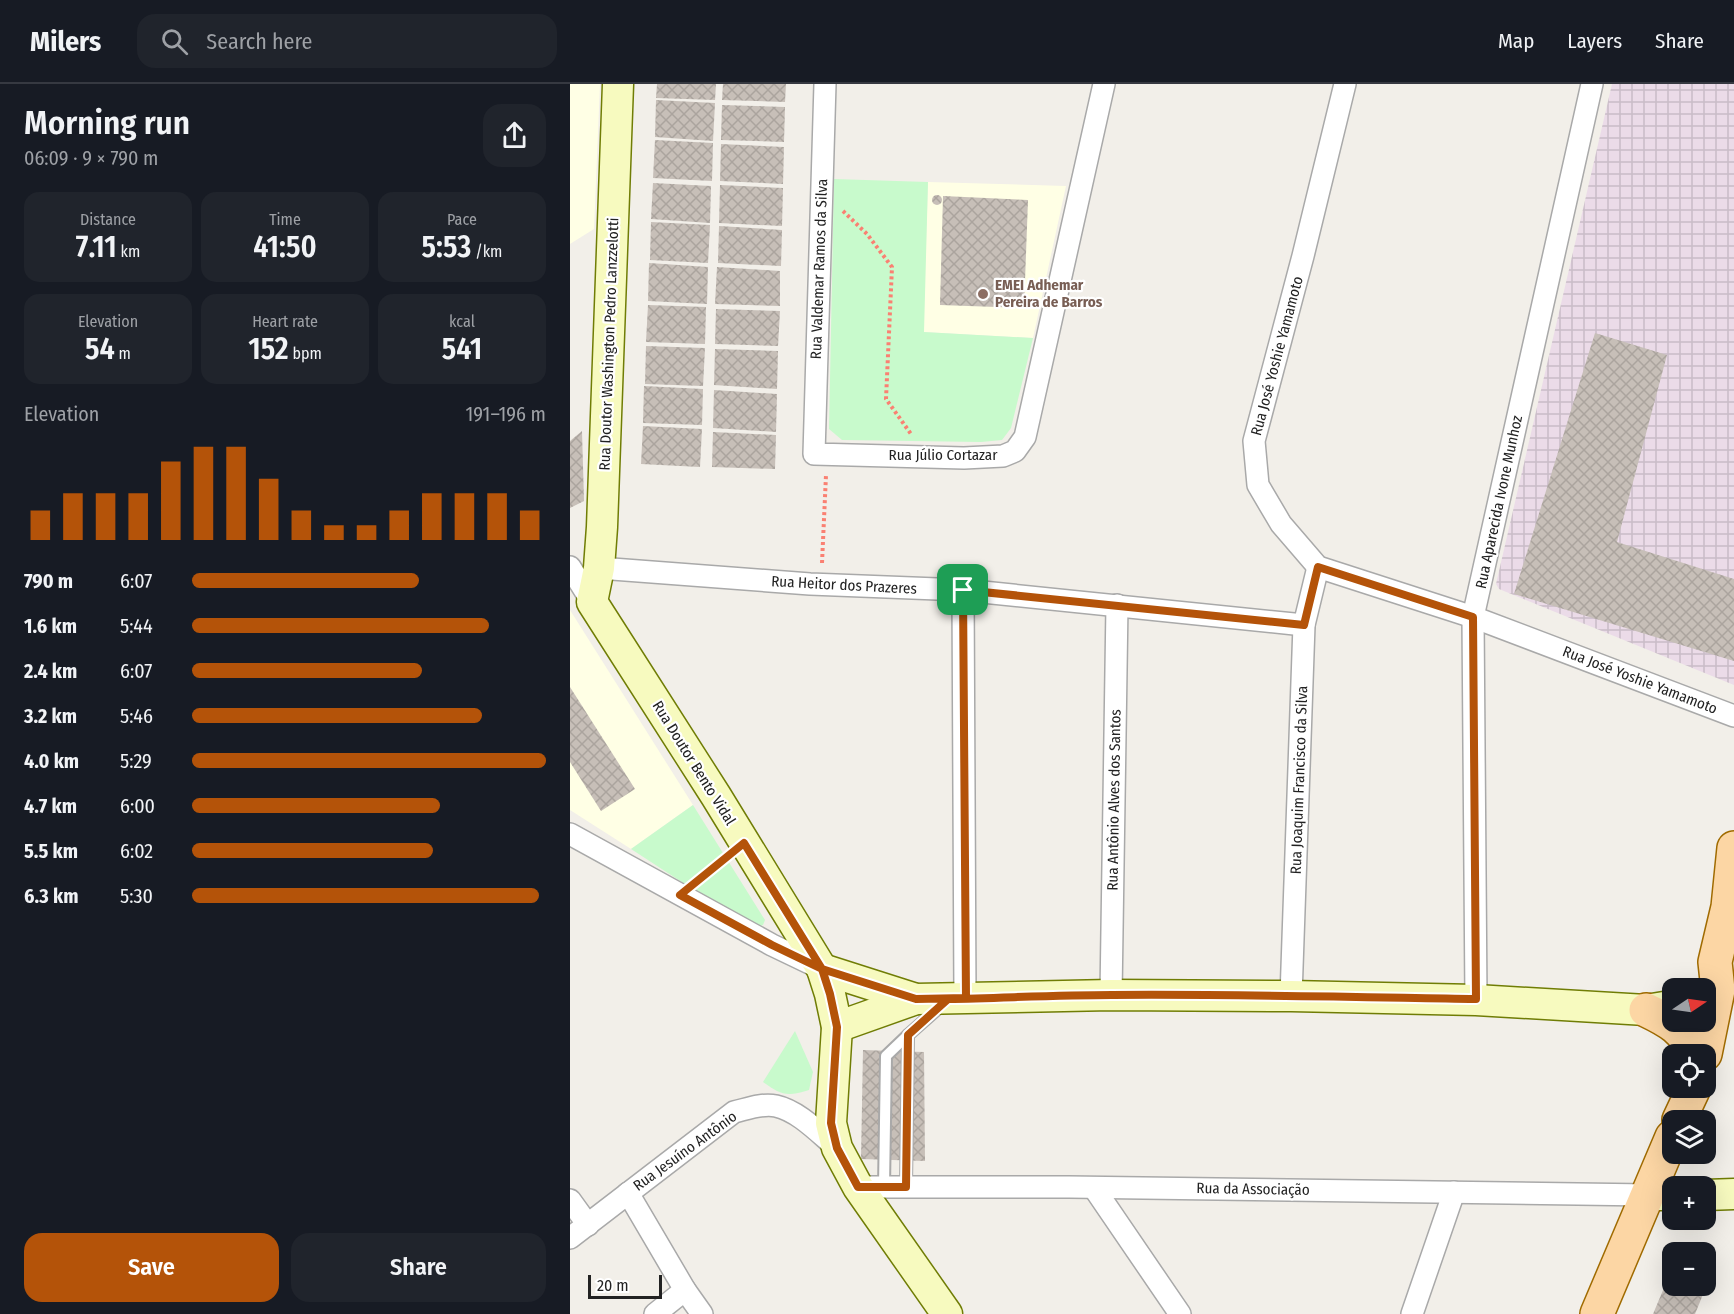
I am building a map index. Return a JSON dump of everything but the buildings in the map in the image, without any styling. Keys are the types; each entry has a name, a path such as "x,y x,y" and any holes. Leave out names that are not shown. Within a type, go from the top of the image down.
{"main road":[{"name":"Rua Doutor Washington Pedro Lanzzelotti","path":"592,602 599,568 618,84"},
{"name":"Rua Doutor Bento Vidal","path":"592,602 822,969 837,1027 831,1123 837,1148 871,1187 948,1314"},
{"path":"1702,978 1728,907 1734,848"},
{"path":"822,969 916,999"},
{"path":"837,1027 916,999 1111,995 1476,999 1659,1008 1663,1018 1692,1044"},
{"path":"1597,1314 1661,1195 1669,1164"},
{"path":"1716,1195 1734,1194"}],"street":[{"name":"Rua Valdemar Ramos da Silva","path":"820,453 825,84"},
{"name":"Rua Júlio Cortazar","path":"820,453 1003,456 1015,451 1025,437 1104,84"},
{"name":"Rua José Yoshie Yamamoto","path":"1345,84 1254,441 1258,485 1281,524 1318,567 1473,617 1734,716"},
{"name":"Rua Aparecida Ivone Munhoz","path":"1476,999 1473,617 1592,84"},
{"name":"Rua Doutor Bento Vidal","path":"570,567 592,602"},
{"name":"Rua Joaquim Francisco da Silva","path":"1291,996 1304,625 1318,567"},
{"name":"Rua Heitor dos Prazeres","path":"599,568 820,584 963,590 1304,625"},
{"path":"957,998 963,590"},
{"name":"Rua Antônio Alves dos Santos","path":"1111,995 1117,605"},
{"path":"570,834 772,945 822,969"},
{"name":"Rua Jesuíno Antônio","path":"570,1238 734,1112 758,1106 776,1106 793,1113 837,1148"},
{"name":"Rua da Associação","path":"871,1187 1661,1195"},
{"path":"1094,1188 1180,1314"},
{"path":"1412,1314 1454,1192"},
{"path":"628,1193 685,1290 702,1314"},
{"path":"570,1200 588,1225"},
{"path":"655,1314 685,1290"}],"lane":[{"path":"871,1187 886,1056 908,1035 957,998"},
{"path":"906,1187 908,1035"}],"path":[{"path":"822,189 867,234 892,267 885,399 927,456"},
{"path":"820,453 820,584"},
{"path":"680,895 744,843"}],"shaded area":[{"path":"570,84 600,84 594,229 570,244"},
{"path":"1612,84 1734,84 1734,685 1499,589 1496,584"},
{"name":"EMEI Adhemar Pereira de Barros","path":"928,182 1066,186 1033,338 923,332"},
{"path":"570,610 693,805 631,849 570,810"}],"green space":[{"path":"834,179 928,182 924,332 1033,338 1011,428 1002,440 981,442 842,440 829,429"},
{"path":"693,805 765,920 763,925 754,929 631,849"},
{"path":"795,1031 813,1072 809,1090 789,1094 775,1090 763,1082"}],"place":[{"name":"EMEI Adhemar Pereira de Barros","path":"983,294"}],"route":[{"path":"963,590 966,998 916,999 860,983 822,969 772,945 680,895 744,843 822,969 837,1027 831,1123 837,1148 858,1187 906,1187 908,1035 948,999 1111,995 1476,999 1473,617 1318,567 1304,625 963,590"}]}
